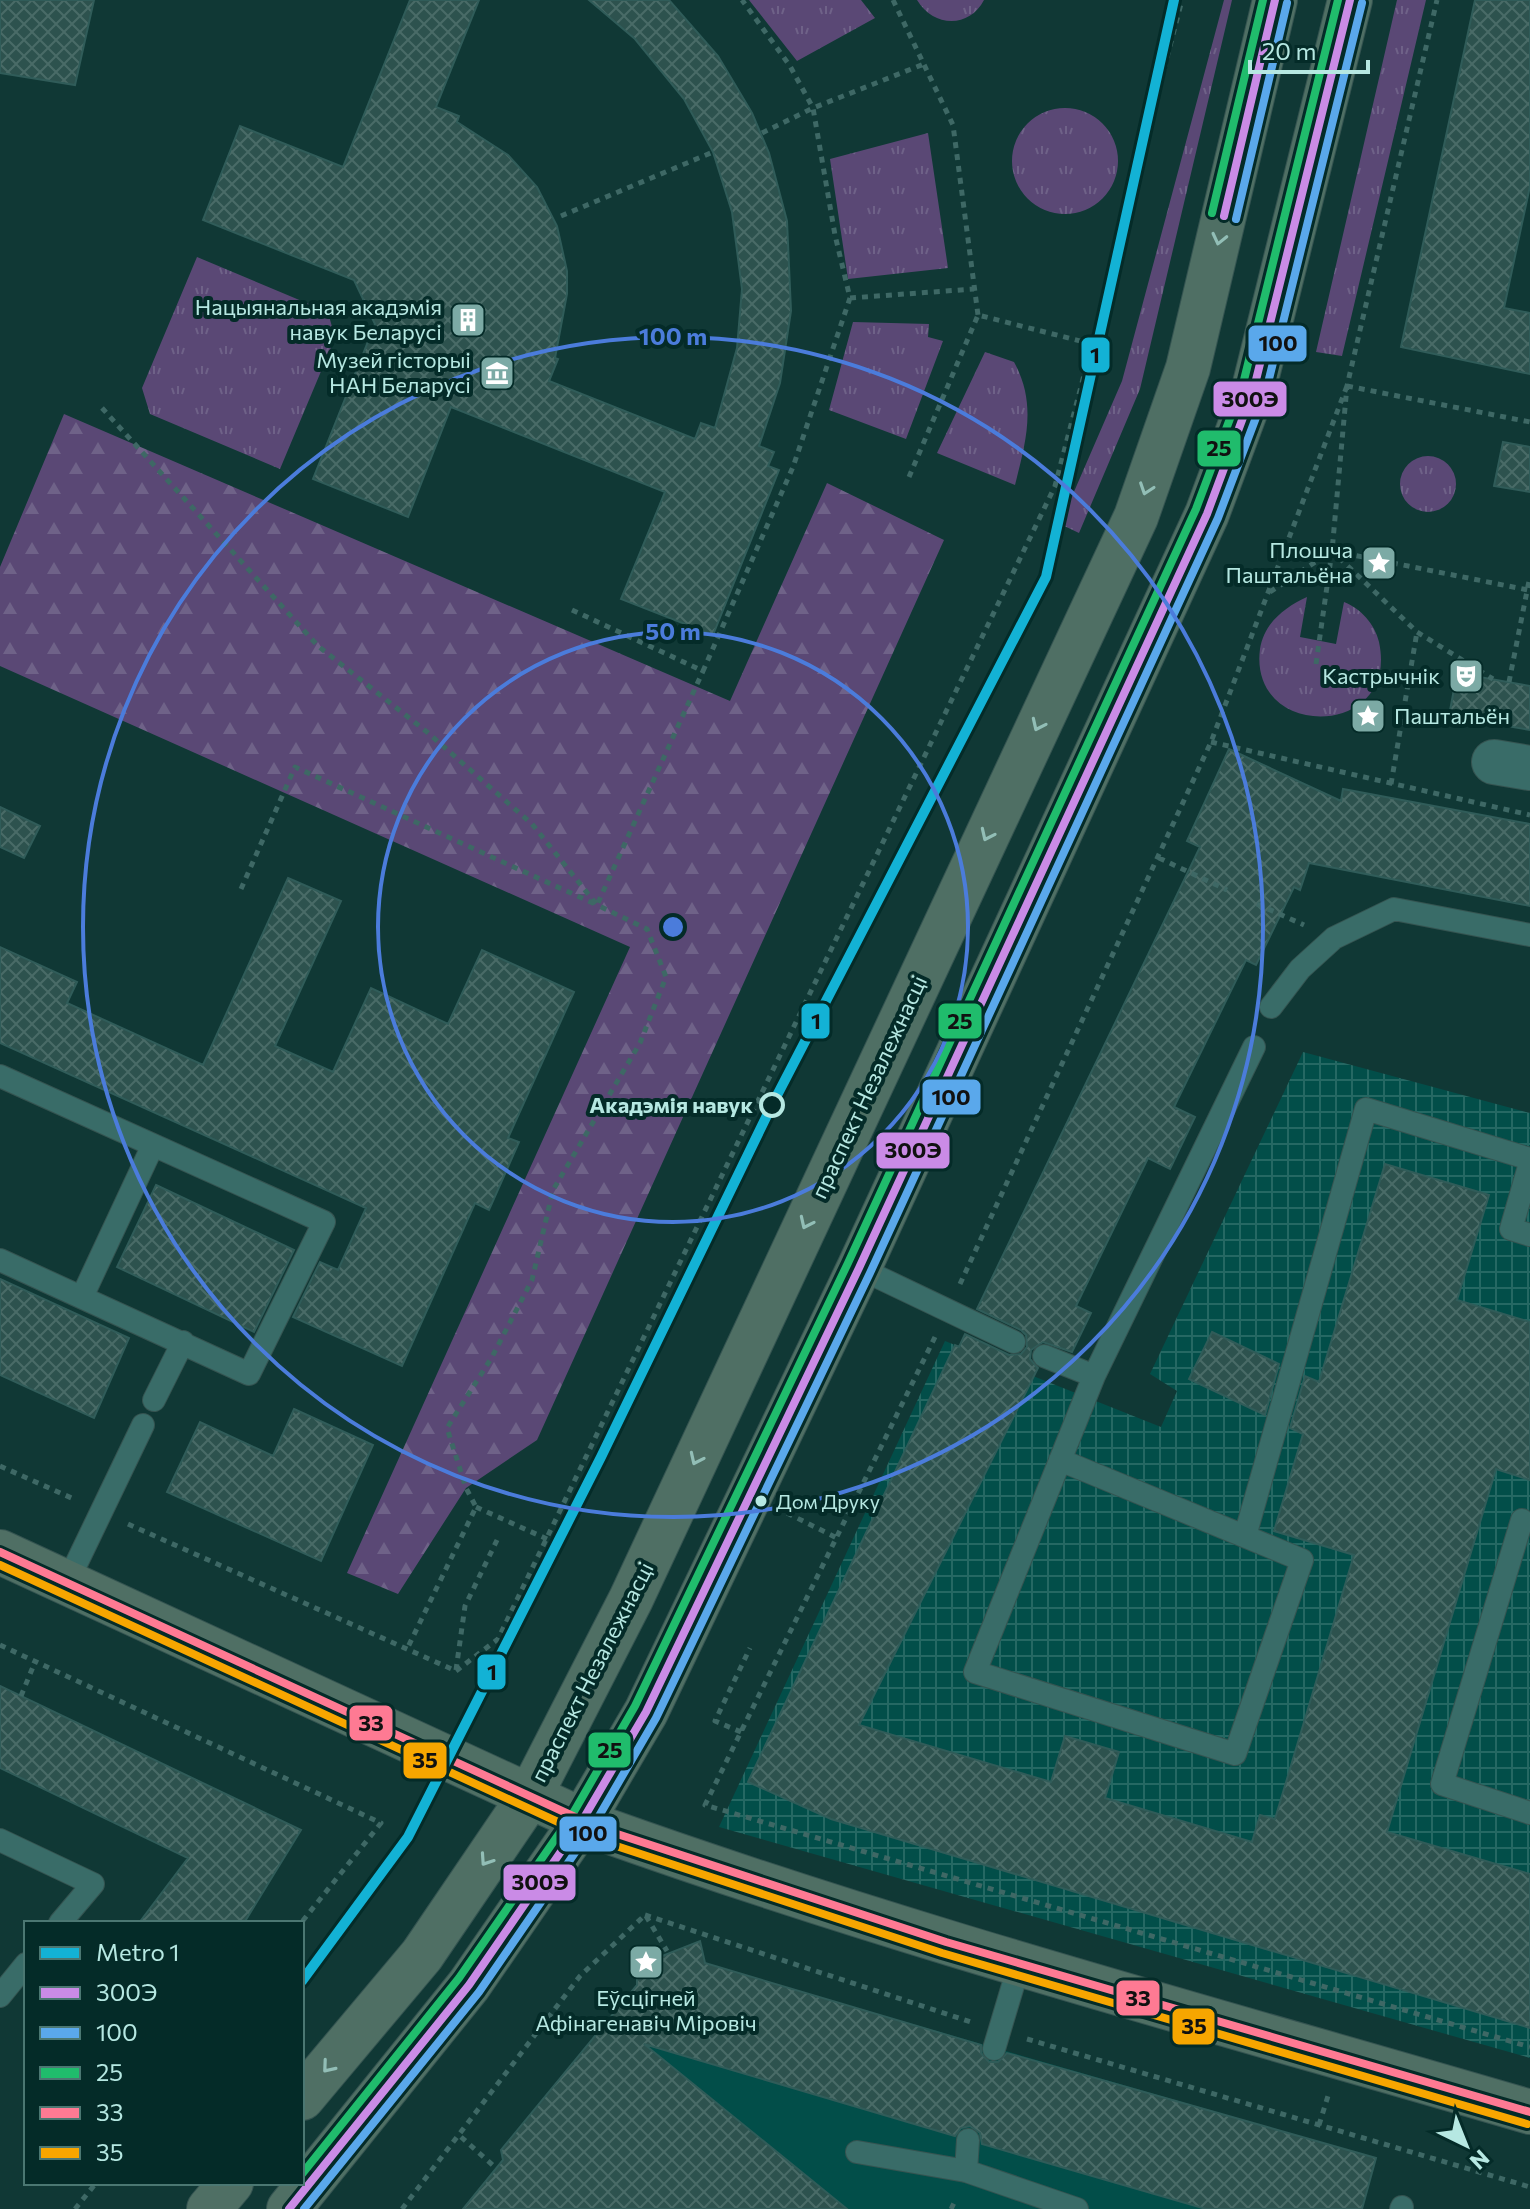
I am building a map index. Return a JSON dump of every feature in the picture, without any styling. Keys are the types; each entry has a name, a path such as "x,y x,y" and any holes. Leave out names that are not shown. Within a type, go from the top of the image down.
{"main road":[{"name":"праспект Незалежнасці","path":"304,2096 422,1955 530,1796 631,1599 1136,517 1188,368 1275,0"},
{"path":"289,2209 469,1985 582,1821 646,1712 859,1268 1207,514 1254,388 1350,0"},
{"path":"0,1552 582,1821 678,1856 1020,1962 1530,2112"},
{"path":"209,2209 229,2185"}],"lane":[{"path":"1271,1007 1300,969 1334,938 1394,909 1530,935"},
{"path":"1060,1460 1302,1560 1235,1754 975,1672 1060,1460 1094,1376 1254,1047"},
{"path":"0,1076 324,1222 249,1374 0,1260"},
{"path":"1245,1536 1366,1109 1530,1161 1511,1229 1530,1235"},
{"path":"82,1297 153,1145"},
{"path":"859,1268 1014,1342"},
{"path":"154,1400 183,1342"},
{"path":"1044,1356 1094,1376"},
{"path":"67,1583 143,1425"},
{"path":"1522,1520 1442,1784 1530,1813"},
{"path":"0,1840 93,1884 62,1921"},
{"path":"997,2040 1020,1962"},
{"path":"0,1996 24,1966"},
{"path":"966,2171 968,2140"},
{"path":"857,2152 966,2171 1077,2209"}],"path":[{"path":"597,905 793,467 850,298 835,235 813,108 790,66 742,0"},
{"path":"893,0 953,125 978,315 909,477"},
{"path":"456,1671 498,1639 1055,486 1182,0"},
{"path":"1437,0 1347,386 1211,742 948,1311 705,1805 1530,2047"},
{"path":"762,133 813,108 924,64"},
{"path":"561,216 713,152"},
{"path":"850,298 974,289"},
{"path":"978,315 1092,344"},
{"path":"1347,386 1530,422"},
{"path":"1316,664 1332,551 1347,386"},
{"path":"102,408 318,646 427,732 532,824 597,905"},
{"path":"1332,551 1417,632 1493,679"},
{"path":"1269,593 1332,551 1528,590"},
{"path":"1509,682 1530,576"},
{"path":"572,610 703,671"},
{"path":"1391,784 1417,632"},
{"path":"1211,742 1530,815"},
{"path":"241,889 295,767 647,929 666,977 640,1043 553,1190 532,1280 492,1357 447,1428 466,1488 476,1507 547,1539"},
{"path":"1159,858 1227,890"},
{"path":"1257,904 1334,938"},
{"path":"0,1466 456,1671"},
{"path":"407,1649 476,1507"},
{"path":"794,1517 837,1538"},
{"path":"456,1671 465,1606 499,1536"},
{"path":"0,1645 381,1823 303,1921"},
{"path":"741,1732 715,1721 750,1648"},
{"path":"21,1696 35,1662"},
{"path":"645,1915 667,1951"},
{"path":"645,1915 997,2040 1530,2187"},
{"path":"402,2209 461,2137 580,1976 645,1915"},
{"path":"461,2137 496,2168"},
{"path":"75,2209 94,2185"}],"shaded area":[{"path":"1303,1052 1530,1113 1530,2058 719,1827 945,1341 1161,1427 1177,1391 1150,1374"},
{"path":"700,1941 705,1964 1376,2158 1362,2209 560,2209 503,2161 501,2150 637,1986 637,1965"}],"green space":[{"path":"749,0 861,0 875,18 797,61"},
{"path":"917,0 984,0 969,16 951,21 932,15"},
{"path":"1224,0 1232,0 1140,389 1079,533 1060,524 1122,381"},
{"path":"1397,0 1426,0 1342,356 1316,352"},
{"path":"1065,108 1085,112 1103,123 1114,141 1118,161 1114,181 1103,199 1085,210 1065,214 1045,210 1027,199 1016,181 1012,161 1016,141 1027,123 1045,112"},
{"path":"928,133 948,268 848,279 830,159"},
{"path":"197,257 328,312 335,338 280,469 150,414 142,388"},
{"path":"853,322 929,324 928,337 943,341 906,439 829,410"},
{"path":"985,352 1014,362 1025,393 1026,438 1015,485 937,453"},
{"path":"64,414 730,701 827,483 944,540 537,1440 466,1488 398,1594 347,1573 630,947 0,666 0,567"},
{"path":"1428,456 1448,464 1456,484 1448,504 1428,512 1408,504 1400,484 1408,464"},
{"path":"1307,597 1300,637 1336,644 1344,602 1366,618 1377,635 1379,674 1368,697 1347,711 1323,716 1298,713 1276,700 1263,679 1260,649 1266,631 1284,611"}],"building":[{"path":"0,0 94,0 75,85 0,73"},
{"name":"Нацыянальная акадэмія навук Беларусі","path":"410,0 479,0 436,107 459,116 457,122 508,155 537,187 557,226 567,271 567,294 555,358 558,359 549,381 695,439 701,423 715,428 737,348 742,289 732,212 713,152 684,99 635,39 589,0 669,0 718,56 752,113 769,153 787,221 791,311 780,383 759,446 774,452 768,466 779,470 713,635 621,599 665,492 451,407 408,517 313,479 375,324 354,280 203,220 240,126 343,167"},
{"path":"1475,0 1530,0 1530,186 1504,308 1530,313 1530,374 1401,347"},
{"path":"1503,442 1530,447 1530,492 1494,486"},
{"name":"Кастрычнік","path":"1457,673 1530,686 1530,730 1449,716"},
{"path":"1229,749 1341,801 1343,789 1530,824 1530,906 1309,863 1300,890 1294,887 1256,965 1246,960 1174,1107 1195,1117 1170,1169 1148,1158 1076,1306 1091,1313 1072,1352 1043,1342 1031,1350 1030,1359 1038,1368 859,1725 1051,1782 1065,1736 1119,1752 1105,1798 1252,1842 1260,1815 1275,1819 1354,1555 1274,1531 1303,1434 1290,1428 1305,1376 1319,1382 1385,1164 1489,1195 1457,1300 1530,1322 1530,1480 1496,1469 1387,1832 1530,1874 1530,2028 831,1819 748,1782 955,1345 959,1347 965,1334 1009,1355 1021,1354 1027,1347 1026,1335 1021,1330 977,1309 1200,847 1187,841"},
{"path":"0,807 40,826 24,858 0,847"},
{"path":"288,878 341,901 275,1046 333,1072 371,988 448,1024 482,950 574,992 508,1138 519,1142 489,1210 475,1203 402,1366 293,1317 320,1262 338,1270 366,1208 0,1043 0,947 77,982 67,1003 203,1065"},
{"path":"156,1185 294,1250 254,1332 117,1267"},
{"path":"0,1279 129,1338 94,1418 0,1375"},
{"path":"1212,1332 1279,1364 1265,1415 1189,1379"},
{"path":"294,1409 373,1445 321,1561 167,1492 200,1422 273,1456"},
{"path":"0,1686 301,1830 245,1921 141,1921 188,1858 0,1768"},
{"path":"700,1941 705,1963 981,2045 981,2053 989,2062 998,2062 1007,2053 1376,2158 1362,2209 1206,2209 982,2144 980,2133 970,2126 961,2128 955,2136 644,2044 847,2209 463,2209 503,2160 501,2150 637,1985 637,1966"}],"metro line":[{"name":"1","path":"304,1978 408,1837 601,1457 772,1105 1046,577 1174,0"}],"transit line":[{"name":"25","path":"1212,213 1263,0"},
{"name":"300Э","path":"1224,216 1275,0"},
{"name":"25","path":"304,2172 459,1978 572,1815 635,1706 848,1263 1196,509 1243,384 1338,0"},
{"name":"300Э","path":"289,2209 469,1985 582,1821 646,1712 859,1268 1207,514 1254,388 1350,0"},
{"name":"100","path":"1236,219 1287,3"},
{"name":"100","path":"304,2209 479,1992 592,1828 656,1718 870,1273 1218,518 1266,391 1362,3"},
{"name":"33","path":"0,1552 599,1828 946,1942 1530,2112"},
{"name":"35","path":"0,1565 595,1839 942,1953 1527,2124"}],"place":[{"name":"Нацыянальная акадэмія навук Беларусі","path":"468,320"},
{"name":"Музей гісторыі НАН Беларусі","path":"497,373"},
{"name":"Плошча Паштальёна","path":"1379,563"},
{"name":"Кастрычнік","path":"1466,676"},
{"name":"Паштальён","path":"1368,716"},
{"name":"Акадэмія навук","path":"772,1105"},
{"name":"Дом Друку","path":"761,1501"},
{"name":"Еўсцігней Афінагенавіч Міровіч","path":"646,1962"}]}
